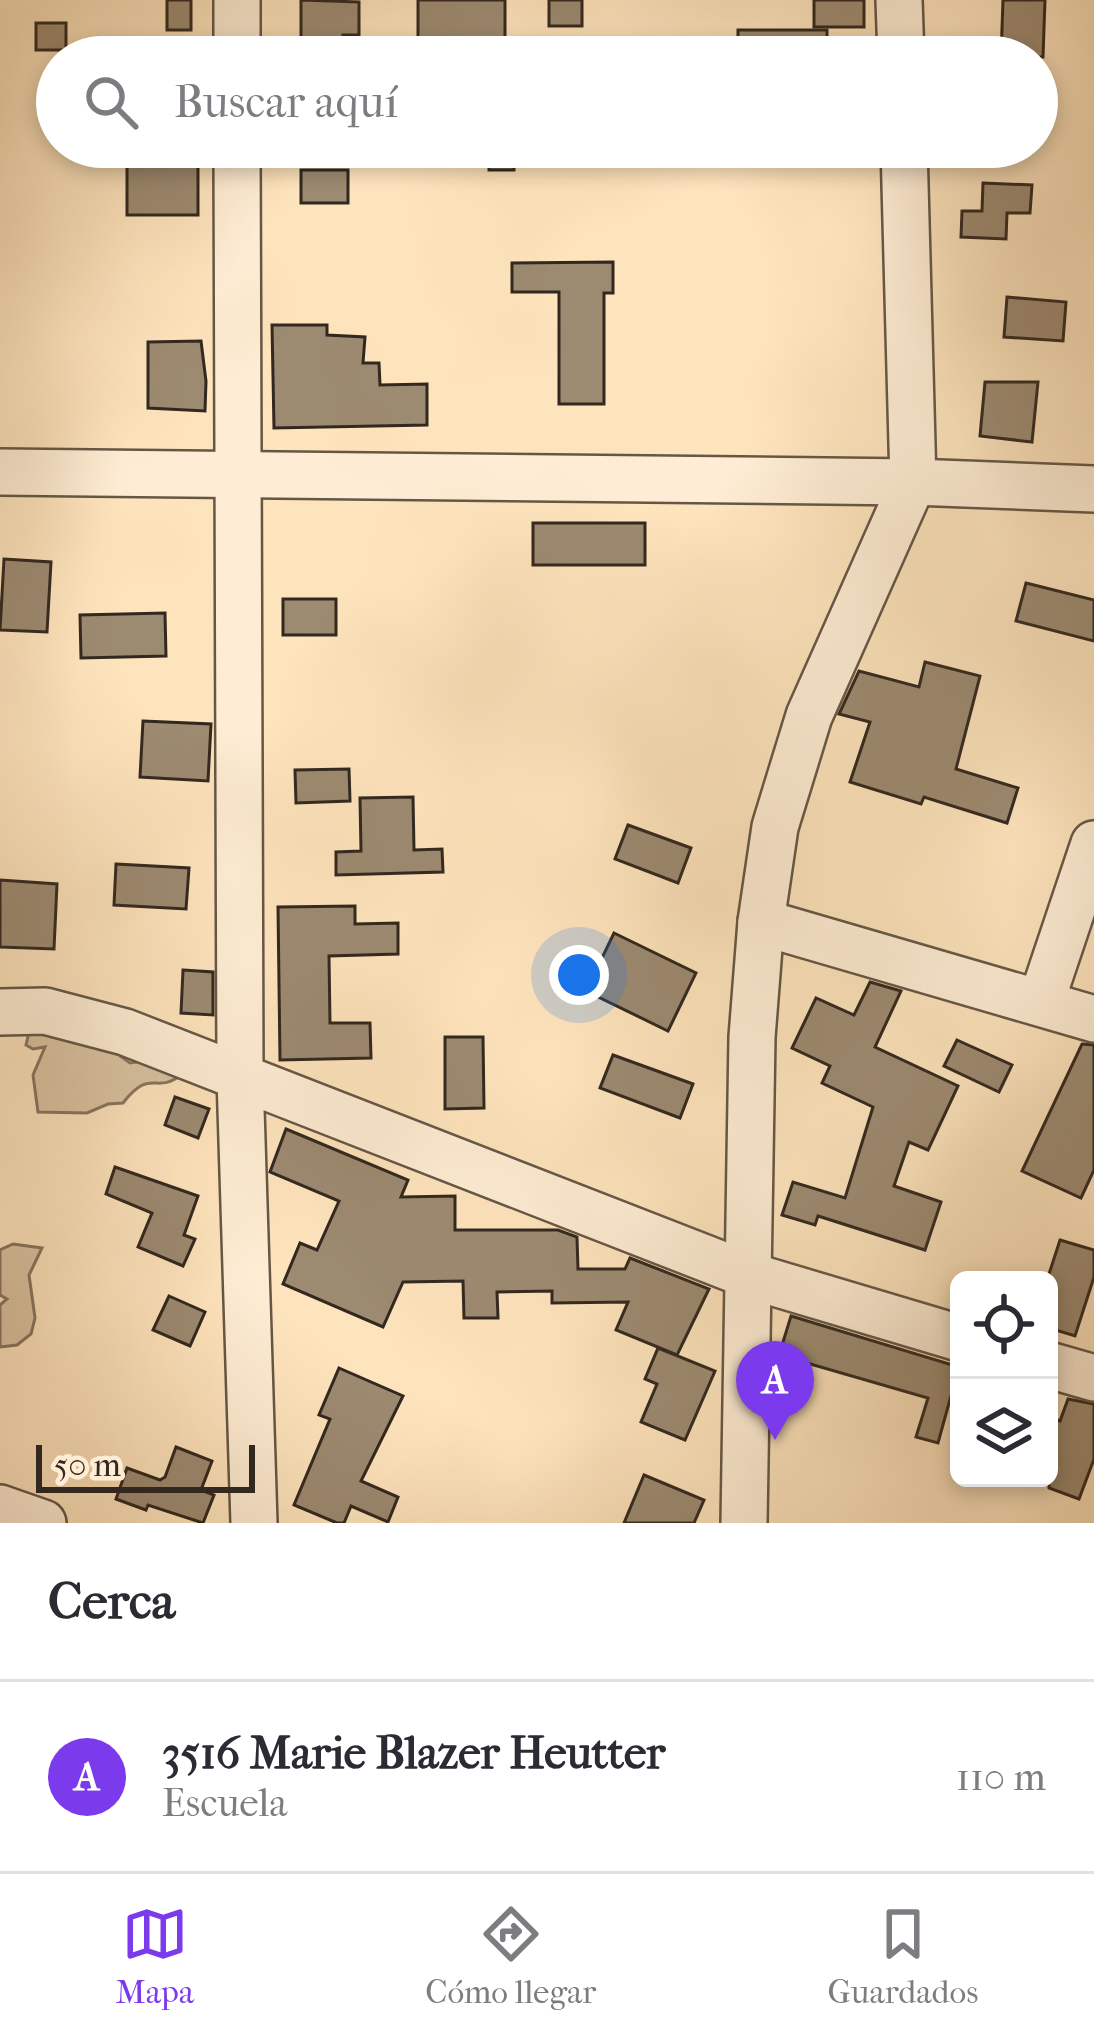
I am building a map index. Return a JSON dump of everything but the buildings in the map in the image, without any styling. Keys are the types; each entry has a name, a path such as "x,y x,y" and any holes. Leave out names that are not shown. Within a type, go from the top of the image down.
{"street":[{"path":"237,0 237,36"},
{"path":"899,0 900,36"},
{"path":"237,168 239,1077 254,1523"},
{"path":"745,1523 752,1037 761,922 775,827 808,716 914,482 905,168"},
{"path":"0,472 914,482 1094,489"},
{"path":"1041,1001 1094,844"},
{"path":"761,922 1094,1019"},
{"path":"0,1012 45,1011 125,1032 751,1276 950,1335"},
{"path":"1058,1368 1094,1378"},
{"path":"0,1508 43,1523"}],"shaded area":[{"path":"30,1028 119,1047 120,1056 130,1063 144,1061 181,1075 140,1086 123,1103 87,1113 38,1112 33,1075 45,1047 26,1045"},
{"path":"13,1244 42,1248 29,1275 35,1318 31,1334 17,1345 0,1347 0,1305 7,1299 0,1295 0,1250"}],"place":[{"name":"3516 Marie Blazer Heutter","path":"775,1440"}]}
